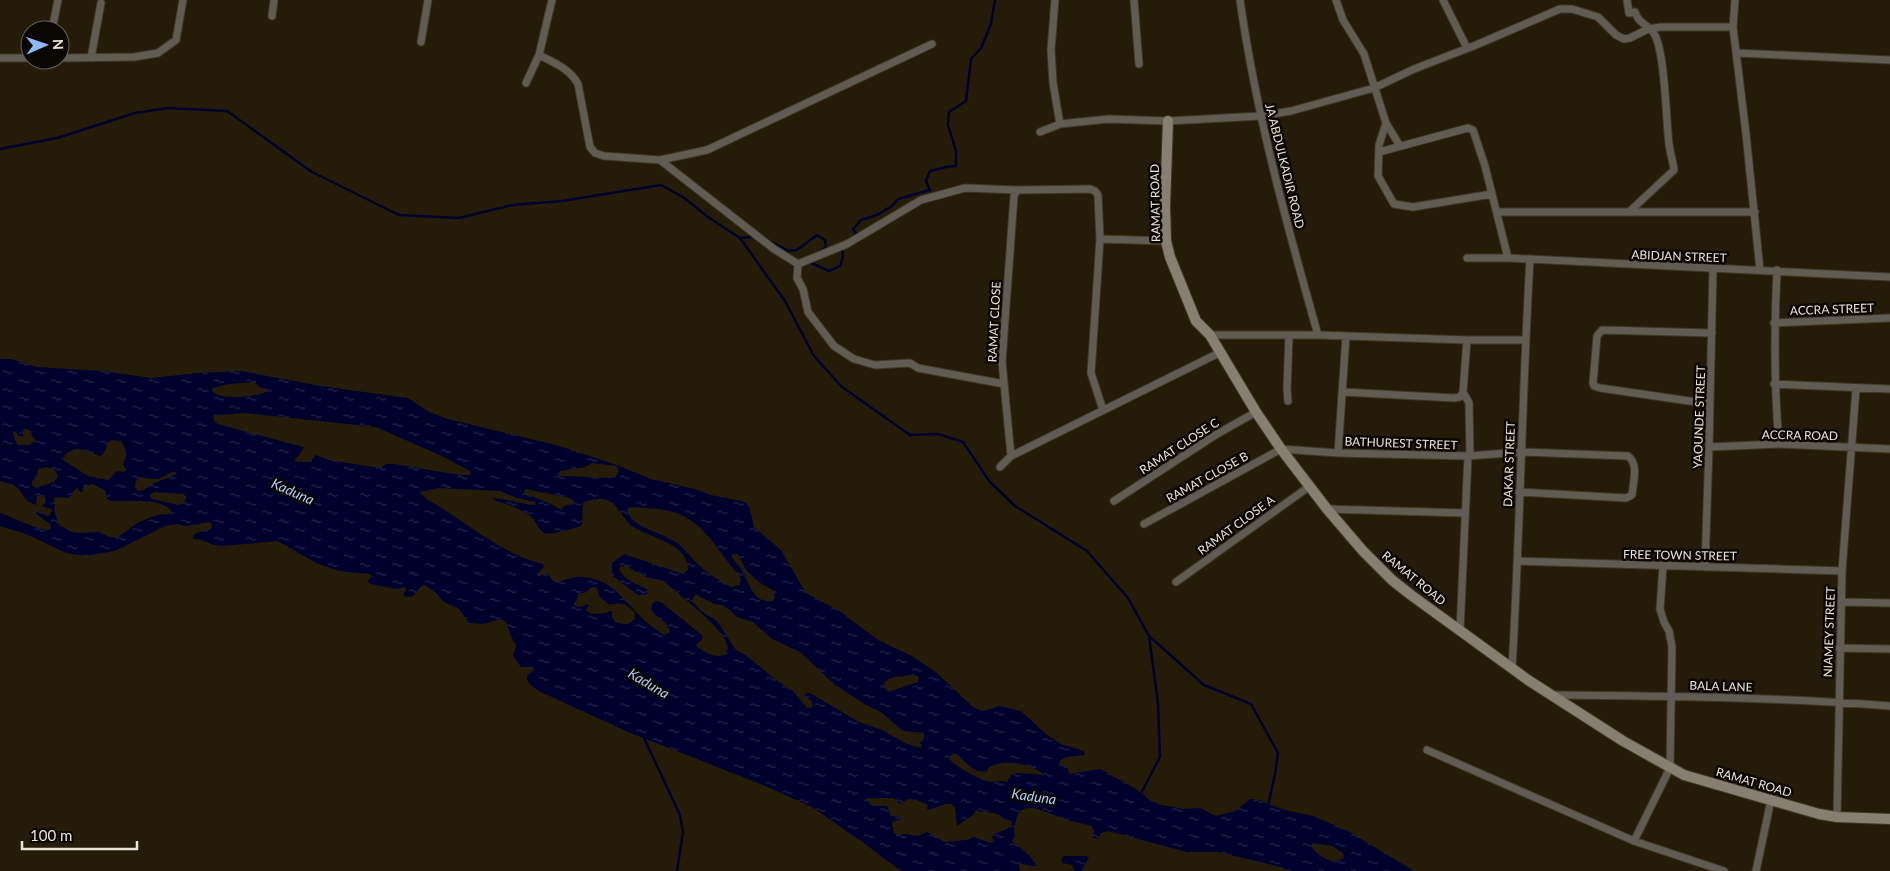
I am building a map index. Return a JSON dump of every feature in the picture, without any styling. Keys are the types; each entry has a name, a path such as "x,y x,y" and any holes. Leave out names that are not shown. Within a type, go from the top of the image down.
{"street":[{"path":"54,20 58,0"},
{"path":"70,58 134,57 158,53 176,40 183,0"},
{"path":"272,16 274,0"},
{"path":"420,42 428,0"},
{"path":"526,83 540,55 552,0"},
{"path":"1055,0 1051,50 1053,83 1060,124"},
{"path":"1134,0 1139,64"},
{"name":"JA ABDULKADIR ROAD","path":"1240,0 1246,46 1261,116 1318,335"},
{"path":"1336,0 1343,20 1364,54 1386,123 1400,146"},
{"path":"1443,0 1467,48"},
{"path":"1627,0 1629,13 1635,12 1638,20 1653,32 1663,69 1669,147 1674,170 1629,212"},
{"path":"1735,0 1733,27 1760,270"},
{"path":"91,58 101,3"},
{"path":"1040,132 1060,124 1109,119 1168,121 1261,116 1291,111 1374,88 1414,69 1560,9 1572,9 1598,17 1616,35 1624,38 1630,38 1648,29 1674,26 1684,28 1733,27"},
{"path":"540,55 574,76 578,84 590,147 594,153 604,156 660,160 707,150 932,44"},
{"path":"1737,53 1890,60"},
{"path":"0,58 20,58"},
{"name":"RAMAT ROAD","path":"1168,121 1165,206 1166,241 1170,257 1196,321 1210,335 1256,412 1327,509 1363,551 1392,580 1512,669 1623,741 1670,768 1684,774 1819,814 1837,817 1890,819"},
{"path":"1386,123 1379,145 1378,176 1392,200 1398,206 1413,207 1492,194"},
{"path":"1379,152 1468,128 1473,130 1485,166 1508,258"},
{"path":"660,160 774,249 798,264"},
{"path":"798,264 847,244 921,200 965,188 1016,190 1090,189 1095,191 1098,196 1100,239 1091,373 1104,410"},
{"name":"RAMAT CLOSE","path":"1011,456 1002,362 1014,196 1016,190"},
{"path":"1497,212 1755,212"},
{"path":"1100,239 1166,241"},
{"name":"ABIDJAN STREET","path":"1467,258 1508,258 1777,270 1890,277"},
{"name":"DAKAR STREET","path":"1512,669 1530,259"},
{"path":"798,264 797,278 803,289 808,312 834,346 854,359 876,365 910,363 918,368 934,372 1004,384"},
{"name":"YAOUNDE STREET","path":"1704,567 1713,268"},
{"path":"1777,270 1774,323 1774,384 1779,444"},
{"name":"ACCRA STREET","path":"1774,323 1890,318"},
{"path":"1710,404 1600,388 1594,386 1593,383 1597,336 1602,330 1712,333"},
{"path":"1210,335 1318,335 1526,340"},
{"path":"1288,336 1288,401"},
{"path":"1338,453 1346,336"},
{"path":"1343,392 1460,397 1463,392 1467,340"},
{"path":"1000,468 1011,456 1221,352"},
{"path":"1774,384 1890,389"},
{"name":"NIAMEY STREET","path":"1837,817 1842,571 1856,389"},
{"path":"1460,630 1464,512 1469,456 1469,403 1463,392"},
{"name":"RAMAT CLOSE C","path":"1114,501 1217,434 1256,412"},
{"name":"ACCRA ROAD","path":"1709,447 1779,444 1890,449"},
{"name":"BATHUREST STREET","path":"1282,449 1338,453 1469,456 1521,452 1628,456 1632,459 1634,465 1632,495 1626,498 1519,492"},
{"name":"RAMAT CLOSE B","path":"1144,524 1282,449"},
{"name":"RAMAT CLOSE A","path":"1176,582 1310,486"},
{"path":"1327,509 1464,512"},
{"name":"FREE TOWN STREET","path":"1518,562 1842,571"},
{"path":"1634,841 1670,768 1672,647 1669,631 1660,609 1663,567"},
{"path":"1841,602 1890,603"},
{"path":"1839,648 1890,649"},
{"name":"BALA LANE","path":"1551,695 1670,696 1838,702 1890,706"},
{"path":"1427,750 1634,841 1724,871"},
{"path":"1756,871 1771,800"}],"water":[{"name":"Kaduna","path":"0,359 11,359 37,367 102,371 151,378 241,371 321,386 408,398 429,412 448,419 556,445 617,465 651,479 745,502 750,508 754,527 781,550 806,593 838,610 878,640 912,656 938,674 972,706 979,710 984,711 1000,706 1021,711 1046,734 1061,744 1084,751 1085,755 1066,757 1060,761 1059,764 1068,768 1069,774 1100,769 1141,792 1149,800 1161,805 1184,809 1200,808 1216,816 1235,811 1250,799 1260,800 1285,810 1313,816 1348,831 1414,871 1288,871 1281,867 1218,852 1187,852 1108,831 1101,833 1099,839 1093,838 1094,831 1092,826 1069,821 1031,808 1020,811 1014,829 1015,836 1012,841 1030,856 1037,866 1020,863 1020,871 901,871 812,807 763,785 628,732 536,689 529,684 527,679 527,676 534,670 534,667 521,667 513,656 516,646 506,622 501,619 483,624 469,623 459,609 444,602 425,585 421,586 414,596 405,597 403,595 406,590 405,587 397,589 368,583 372,576 371,574 346,572 316,563 278,541 224,546 193,539 196,533 211,529 212,525 209,522 187,526 176,524 165,526 115,551 85,556 66,553 26,534 0,526 0,513 32,526 49,530 50,524 35,513 40,511 48,517 52,511 42,506 46,502 44,495 37,496 36,505 32,504 26,500 15,486 0,481","holes":["255,382 259,387 270,391 257,395 231,397 212,391 213,388 229,384","245,413 376,427 444,457 470,471 471,475 460,475 394,464 385,464 382,468 333,461 315,455 311,462 297,462 295,460 303,447 218,424 213,420 214,416 218,415","25,429 31,431 32,436 36,440 30,445 18,445 13,432 15,431 19,436 23,436 23,430","111,440 121,441 126,452 123,464 125,472 117,471 108,480 88,476 63,460 67,453 76,449 101,456 106,450 107,443","592,463 617,466 619,471 616,477 612,478 560,476 558,474 560,471 585,467","46,467 55,470 58,477 54,482 36,488 32,485 32,481 37,477 38,469","172,472 177,474 152,484 144,490 138,491 135,488 137,480 140,478 161,478","92,484 105,490 107,499 111,501 152,502 167,507 172,511 169,514 158,515 139,522 117,538 99,532 72,532 59,525 55,514 54,497 69,498 75,489 78,488 82,492 84,486","439,488 500,491 517,498 535,502 536,505 533,505 493,498 525,513 547,534 582,525 583,503 597,499 609,501 618,508 632,526 667,542 682,553 687,561 688,570 683,574 624,554 612,563 614,577 638,595 647,594 647,589 624,576 619,569 621,566 626,566 646,577 664,581 715,626 727,646 726,653 715,656 698,647 696,645 702,640 703,636 661,602 656,601 653,603 651,609 669,628 670,632 666,635 644,620 622,596 605,583 579,577 556,582 552,580 548,573 537,577 537,574 544,567 543,564 513,553 498,545 419,492","526,489 570,498 574,501 574,504 564,506 561,510 526,494 524,491","155,492 184,494 186,497 184,503 179,505 152,499 149,495","630,507 666,510 676,513 696,524 704,531 739,575 741,581 739,585 731,587 709,574 675,541 633,520 627,509","732,554 738,555 746,570 760,583 773,590 775,597 773,601 766,601 756,596 742,570 735,562","595,587 600,597 609,605 620,604 629,607 635,613 635,619 628,624 615,622 612,617 612,610 606,613 591,614 586,610 589,604 579,607 574,605 578,594 587,592 590,588","695,594 714,604 722,605 737,617 753,622 772,639 800,652 834,684 866,705 881,712 903,731 924,733 924,739 918,741 922,745 921,748 907,744 882,730 859,722 810,693 806,693 804,696 812,701 813,707 807,708 793,691 776,680 747,656 736,650 717,621 701,611 693,602","913,674 919,677 918,682 888,692 883,685 893,678","952,754 957,754 970,767 978,771 987,771 989,767 995,764 1010,763 1026,765 1045,775 1017,773 1011,775 1007,782 992,782 976,777 949,759","866,798 894,798 900,804 908,799 917,800 928,805 927,809 929,810 946,804 952,804 955,808 957,826 973,815 976,810 997,814 1004,819 1012,821 1012,824 992,836 994,841 991,843 974,837 966,840 945,842 927,832 918,836 897,835 894,833 892,824 893,821 900,820 901,817 891,816 887,806 872,806","1313,843 1332,846 1343,853 1344,858 1333,862 1318,854 1311,846"]},
{"path":"1064,856 1087,856 1089,858 1081,871 1075,871 1072,865 1063,863 1061,860"}],"waterway":[{"path":"853,237 856,233 853,229 861,220 877,215 892,206 898,199 930,190 926,181 930,171 956,166 956,151 948,125 949,112 966,101 971,59 981,48 991,24 995,0"},
{"path":"0,149 57,138 135,113 168,108 227,111 312,172 399,215 459,218 512,205 562,201 661,185 683,197 708,217 740,238 785,301 814,356 842,387 910,435 938,434 963,442 990,482 1015,506 1087,551 1128,598 1149,636 1204,685 1251,704 1278,753 1268,806"},
{"path":"762,237 789,251 797,250 817,235 825,240 826,247 819,252"},
{"path":"740,238 754,237"},
{"path":"813,261 811,263 829,271 840,266 843,257 842,247"},
{"path":"1140,795 1160,757 1158,703 1149,636"},
{"path":"643,736 680,815 683,832 677,871"}]}
